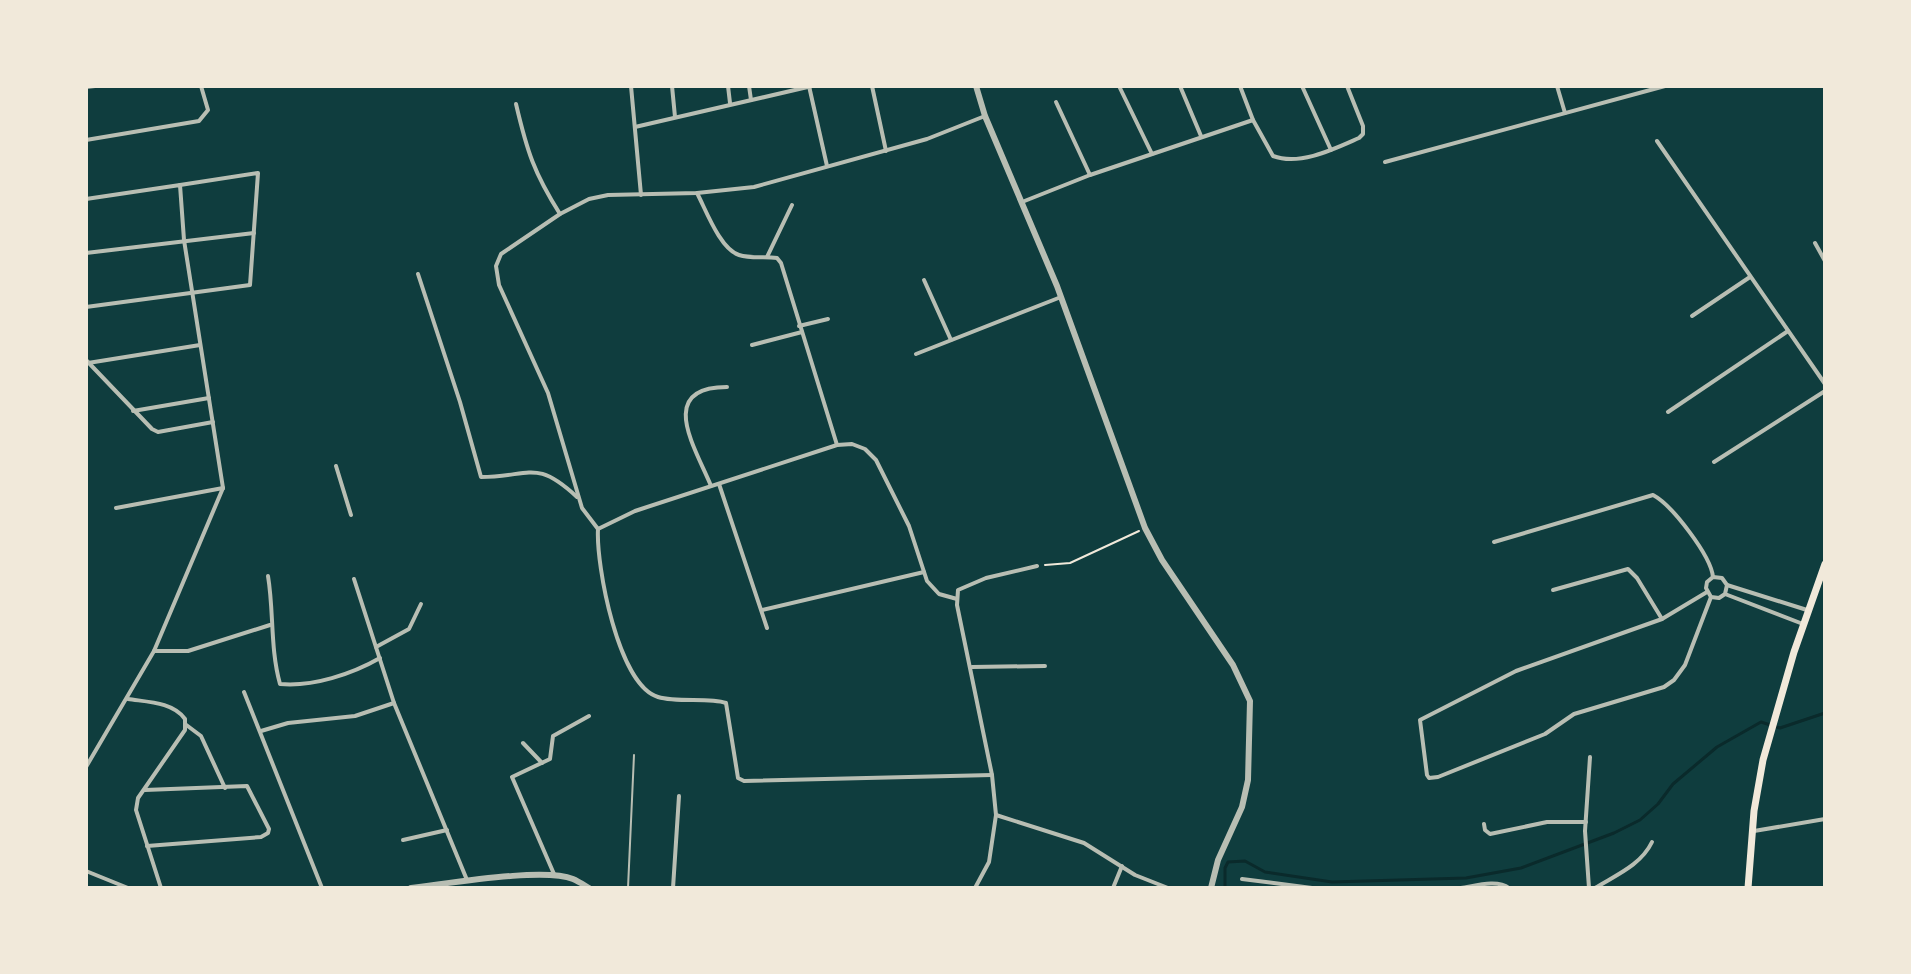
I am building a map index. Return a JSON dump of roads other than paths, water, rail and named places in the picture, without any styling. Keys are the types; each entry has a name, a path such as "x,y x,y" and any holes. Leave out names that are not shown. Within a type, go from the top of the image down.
{"main road":[{"path":"1748,888 1751,832 1763,760 1807,610 1825,564"}],"street":[{"path":"86,87 95,86"},
{"path":"86,140 199,121 208,110 201,86"},
{"path":"631,86 641,195"},
{"path":"672,86 675,117"},
{"path":"728,86 730,103"},
{"path":"749,86 751,100"},
{"path":"635,127 810,86 827,166"},
{"path":"872,86 886,151"},
{"path":"976,86 985,116 1061,297 1145,528 1162,560 1233,665 1250,701 1248,780 1242,807 1218,860 1211,888"},
{"path":"1119,86 1152,154"},
{"path":"1180,86 1201,136"},
{"path":"1240,86 1253,120 1273,156 1286,159 1331,150 1363,134 1347,86"},
{"path":"1302,86 1331,150"},
{"path":"1557,86 1565,113"},
{"path":"1385,162 1665,86"},
{"path":"1056,102 1090,175"},
{"path":"516,104 537,178 560,214"},
{"path":"985,116 927,139 754,187 697,193 608,195 589,199 560,214 501,254 497,259 496,274 553,404 579,498 588,518 598,529 601,569 621,654 652,694 726,703 738,778 744,781 992,775"},
{"path":"1022,202 1090,175 1253,120"},
{"path":"1657,141 1825,384"},
{"path":"86,199 258,173 250,285 86,307"},
{"path":"86,767 154,651 223,488 184,240 180,185"},
{"path":"697,193 724,244 739,255 777,258 781,263 837,445"},
{"path":"767,257 792,205"},
{"path":"86,253 254,233"},
{"path":"1815,243 1825,261"},
{"path":"418,274 481,477 540,472 564,485 579,498"},
{"path":"1692,316 1750,277"},
{"path":"924,280 951,340"},
{"path":"916,354 1061,297"},
{"path":"799,326 828,319"},
{"path":"1668,412 1788,331"},
{"path":"752,345 802,332"},
{"path":"87,361 200,345"},
{"path":"87,361 133,411 158,432 213,422"},
{"path":"711,486 689,438 684,417 687,407 702,391 709,387 727,387"},
{"path":"1714,462 1825,391"},
{"path":"133,411 209,398"},
{"path":"598,529 635,511 837,445 852,444 865,449 876,460 909,526 933,590 957,599"},
{"path":"336,466 351,515"},
{"path":"719,484 767,628"},
{"path":"116,508 223,488"},
{"path":"1494,542 1653,495 1667,507 1699,548 1713,577"},
{"path":"975,888 989,862 996,815 992,775 957,599 958,590 986,578 1038,566"},
{"path":"1553,590 1628,569 1662,619"},
{"path":"762,610 924,572"},
{"path":"268,576 272,601 270,625 280,684 291,685 341,676 380,658"},
{"path":"1713,577 1722,578 1727,585 1807,610"},
{"path":"1713,577 1706,585 1709,594 1685,665 1674,680 1664,687 1574,714 1545,734 1429,778 1420,720 1516,671 1662,619 1709,594 1719,598 1725,594 1727,585"},
{"path":"354,579 394,703 468,882"},
{"path":"1725,594 1803,624"},
{"path":"376,647 409,629 421,604"},
{"path":"154,651 188,651 270,625"},
{"path":"972,667 1045,666"},
{"path":"244,692 322,888"},
{"path":"127,699 176,710 182,714 185,724 185,730 138,798 136,810 161,888"},
{"path":"260,731 288,723 355,716 394,703"},
{"path":"555,875 512,777 551,758 553,736 589,716"},
{"path":"185,724 201,736 225,788"},
{"path":"523,743 542,763"},
{"path":"1590,757 1586,822 1592,888 1636,864 1652,842"},
{"path":"145,790 247,786 269,829 261,837 147,846"},
{"path":"673,888 679,796"},
{"path":"996,815 1084,843 1135,875 1168,888"},
{"path":"1751,832 1825,819"},
{"path":"1484,824 1490,834 1547,822 1586,822"},
{"path":"403,840 447,830"},
{"path":"1113,888 1122,866"},
{"path":"86,871 128,888"},
{"path":"411,888 555,875 571,878 589,888"},
{"path":"1242,879 1312,888"},
{"path":"1461,888 1494,883 1509,888"}],"lane":[{"path":"628,888 634,755"}],"waterway":[{"path":"1225,888 1228,862 1245,861 1265,872 1332,882 1466,878 1521,868 1640,820 1658,804 1673,784 1717,747 1761,722 1780,728 1825,713"}]}
